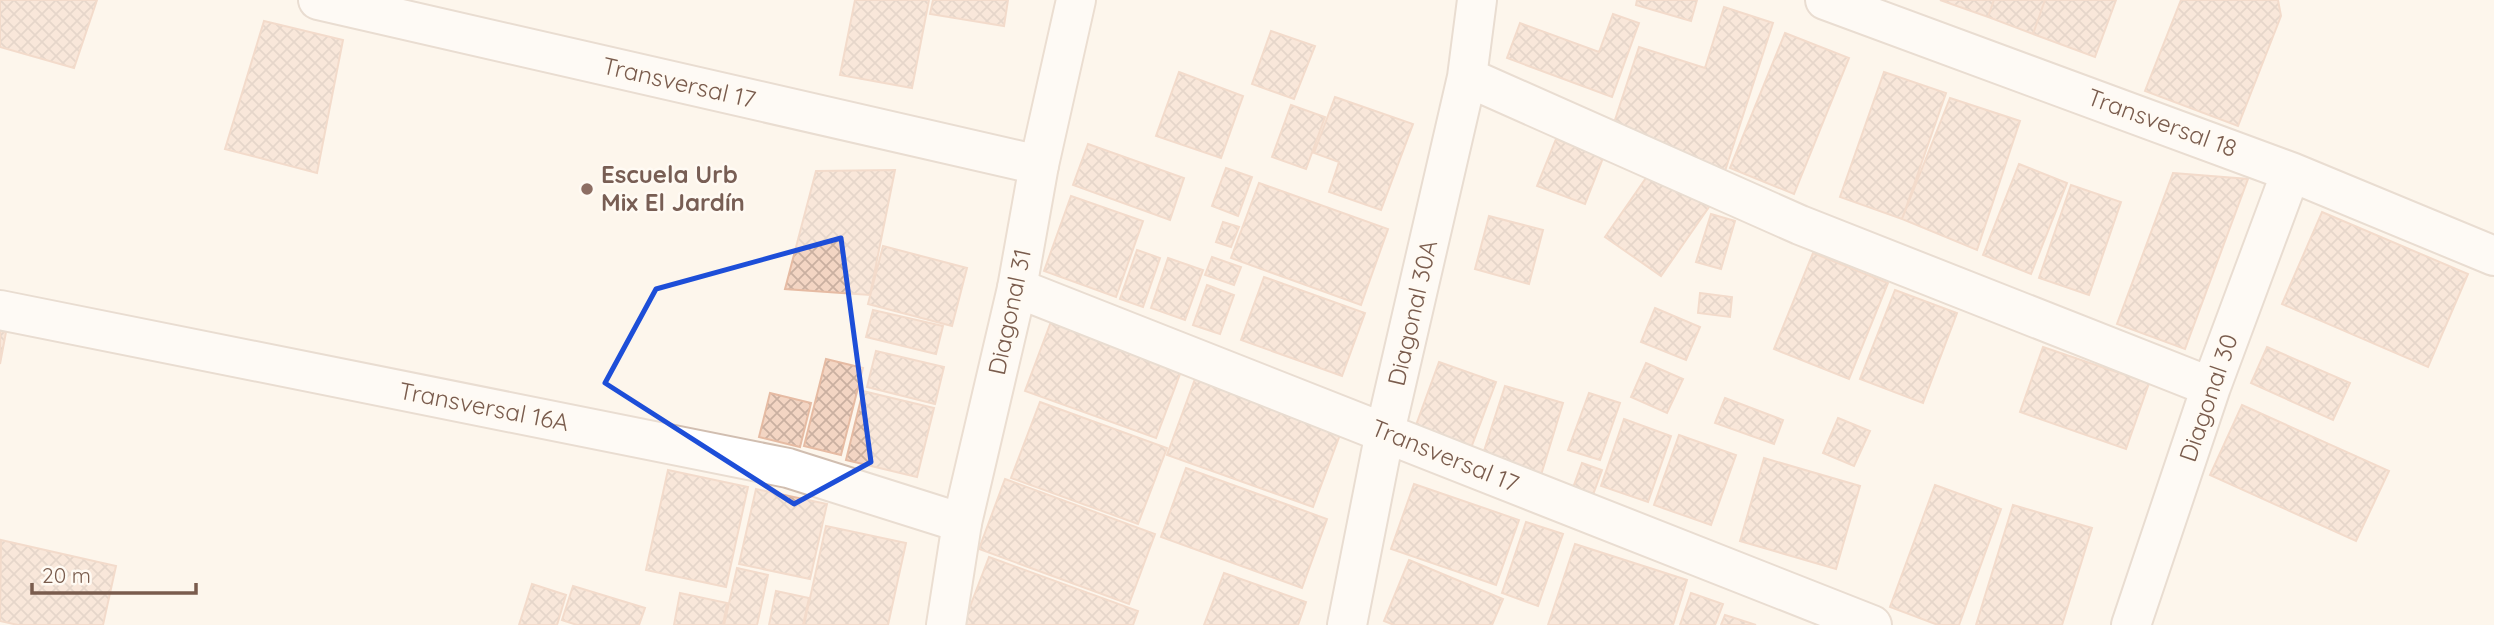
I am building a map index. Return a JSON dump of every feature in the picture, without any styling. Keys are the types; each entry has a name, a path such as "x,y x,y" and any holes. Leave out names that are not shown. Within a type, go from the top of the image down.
{"street":[{"name":"Transversal 17","path":"318,0 1039,165"},
{"name":"Diagonal 31","path":"946,625 962,523 1017,288 1039,165 1076,0"},
{"name":"Diagonal 30A","path":"1347,625 1385,432 1467,77 1477,0"},
{"name":"Transversal 18","path":"1825,0 2291,172 2494,256"},
{"path":"1467,77 1800,225 2211,387"},
{"name":"Diagonal 30","path":"2130,625 2211,387 2291,172"},
{"name":"Transversal 17","path":"1017,288 1872,625"},
{"name":"Transversal 16A","path":"0,310 788,468 962,523"}],"highlighted area":[{"path":"841,238 871,462 794,504 605,383 656,289"}],"building":[{"path":"0,0 97,0 74,68 0,47"},
{"path":"855,0 929,0 912,88 840,75"},
{"path":"933,0 1008,0 1004,26 930,14"},
{"path":"1637,0 1697,0 1691,21 1636,5"},
{"path":"1940,0 1994,0 1988,17"},
{"path":"1994,0 2045,0 2033,34 1988,17"},
{"path":"2045,0 2116,0 2095,57 2033,34"},
{"path":"2181,0 2278,0 2281,16 2238,126 2145,91"},
{"path":"1724,7 1773,23 1725,171 1610,135 1639,47 1705,68"},
{"path":"1613,14 1639,23 1612,97 1507,58 1520,23 1599,52"},
{"path":"264,21 343,40 317,173 225,149"},
{"path":"1271,31 1315,46 1294,99 1252,84"},
{"path":"1785,33 1849,58 1794,194 1730,168"},
{"path":"1179,72 1243,96 1221,158 1156,136"},
{"path":"1884,72 1946,93 1902,219 1840,197"},
{"path":"1335,97 1413,124 1381,210 1329,192 1339,162 1314,153"},
{"path":"1950,98 2020,121 1977,250 1902,219"},
{"path":"1291,105 1325,117 1306,169 1272,157"},
{"path":"1556,139 1603,158 1585,204 1537,186"},
{"path":"1088,144 1184,178 1170,220 1073,185"},
{"path":"2019,164 2067,183 2031,274 1983,255"},
{"path":"1226,168 1252,177 1238,216 1212,206"},
{"path":"1653,168 1709,207 1661,276 1605,237"},
{"path":"895,170 870,295 785,289 816,171"},
{"path":"2173,173 2248,179 2185,349 2117,324"},
{"path":"1259,183 1388,229 1361,305 1231,258"},
{"path":"2071,185 2121,202 2089,295 2039,278"},
{"path":"1071,196 1143,221 1116,297 1044,271"},
{"path":"2322,212 2468,274 2428,367 2282,304"},
{"path":"1711,214 1735,221 1721,269 1696,262"},
{"path":"1489,216 1543,230 1529,284 1475,269"},
{"path":"1223,222 1239,227 1231,247 1216,242"},
{"path":"883,246 967,268 952,326 868,304"},
{"path":"1137,250 1160,258 1143,307 1120,299"},
{"path":"1813,253 1888,283 1849,379 1774,349"},
{"path":"1212,257 1241,267 1234,285 1205,275"},
{"path":"1168,258 1203,270 1185,320 1151,308"},
{"path":"1264,277 1365,313 1342,376 1241,340"},
{"path":"1207,285 1234,295 1220,334 1193,325"},
{"path":"1895,290 1957,313 1923,403 1860,379"},
{"path":"1700,293 1732,297 1730,317 1698,313"},
{"path":"1655,308 1700,327 1686,360 1641,342"},
{"path":"873,310 943,326 936,354 866,337"},
{"path":"1052,319 1183,366 1156,438 1025,391"},
{"path":"0,331 6,332 0,364"},
{"path":"2043,347 2149,383 2126,449 2020,412"},
{"path":"2267,347 2350,383 2333,420 2251,383"},
{"path":"876,351 944,367 935,404 867,387"},
{"path":"826,359 863,368 841,455 804,446"},
{"path":"1439,362 1496,382 1471,448 1415,428"},
{"path":"1646,363 1683,379 1667,413 1631,397"},
{"path":"1195,379 1341,432 1313,507 1167,455"},
{"path":"1505,386 1563,403 1541,475 1482,457"},
{"path":"863,391 934,408 917,477 846,460"},
{"path":"770,393 811,403 800,447 759,437"},
{"path":"1589,393 1620,403 1600,460 1568,450"},
{"path":"1725,398 1783,420 1774,444 1715,423"},
{"path":"1040,402 1167,448 1138,524 1011,478"},
{"path":"2242,405 2389,471 2356,541 2210,475"},
{"path":"1838,418 1870,431 1854,466 1823,453"},
{"path":"1624,419 1671,436 1648,502 1601,486"},
{"path":"1679,435 1736,455 1711,525 1654,505"},
{"path":"1764,458 1860,486 1836,569 1740,541"},
{"path":"1582,463 1602,470 1590,503 1570,496"},
{"path":"1186,468 1327,519 1302,588 1161,537"},
{"path":"668,470 748,487 726,587 646,570"},
{"path":"1005,479 1155,534 1129,604 979,549"},
{"path":"1414,484 1519,520 1496,585 1391,549"},
{"path":"1935,485 2001,509 1959,625 1938,625 1890,607"},
{"path":"756,489 827,504 810,579 739,564"},
{"path":"2013,505 2092,528 2062,625 1976,625"},
{"path":"1526,522 1563,534 1538,606 1502,593"},
{"path":"826,526 906,543 888,625 804,625"},
{"path":"1,540 116,566 103,625 18,625 0,621"},
{"path":"1575,544 1687,580 1673,625 1548,625"},
{"path":"989,557 1138,611 1133,625 963,625"},
{"path":"1409,560 1503,599 1492,625 1394,625 1384,621"},
{"path":"737,568 768,575 757,625 724,625"},
{"path":"1224,573 1306,602 1298,625 1204,625"},
{"path":"532,584 566,595 557,625 519,625"},
{"path":"573,586 645,608 639,625 577,625 562,620"},
{"path":"776,591 809,598 803,625 769,625"},
{"path":"680,593 727,603 723,625 674,625"},
{"path":"1691,593 1723,604 1715,625 1680,625"},
{"path":"1725,615 1756,625 1721,625"}],"place":[{"name":"Escuela Urb Mix El Jardín","path":"587,189"}]}
